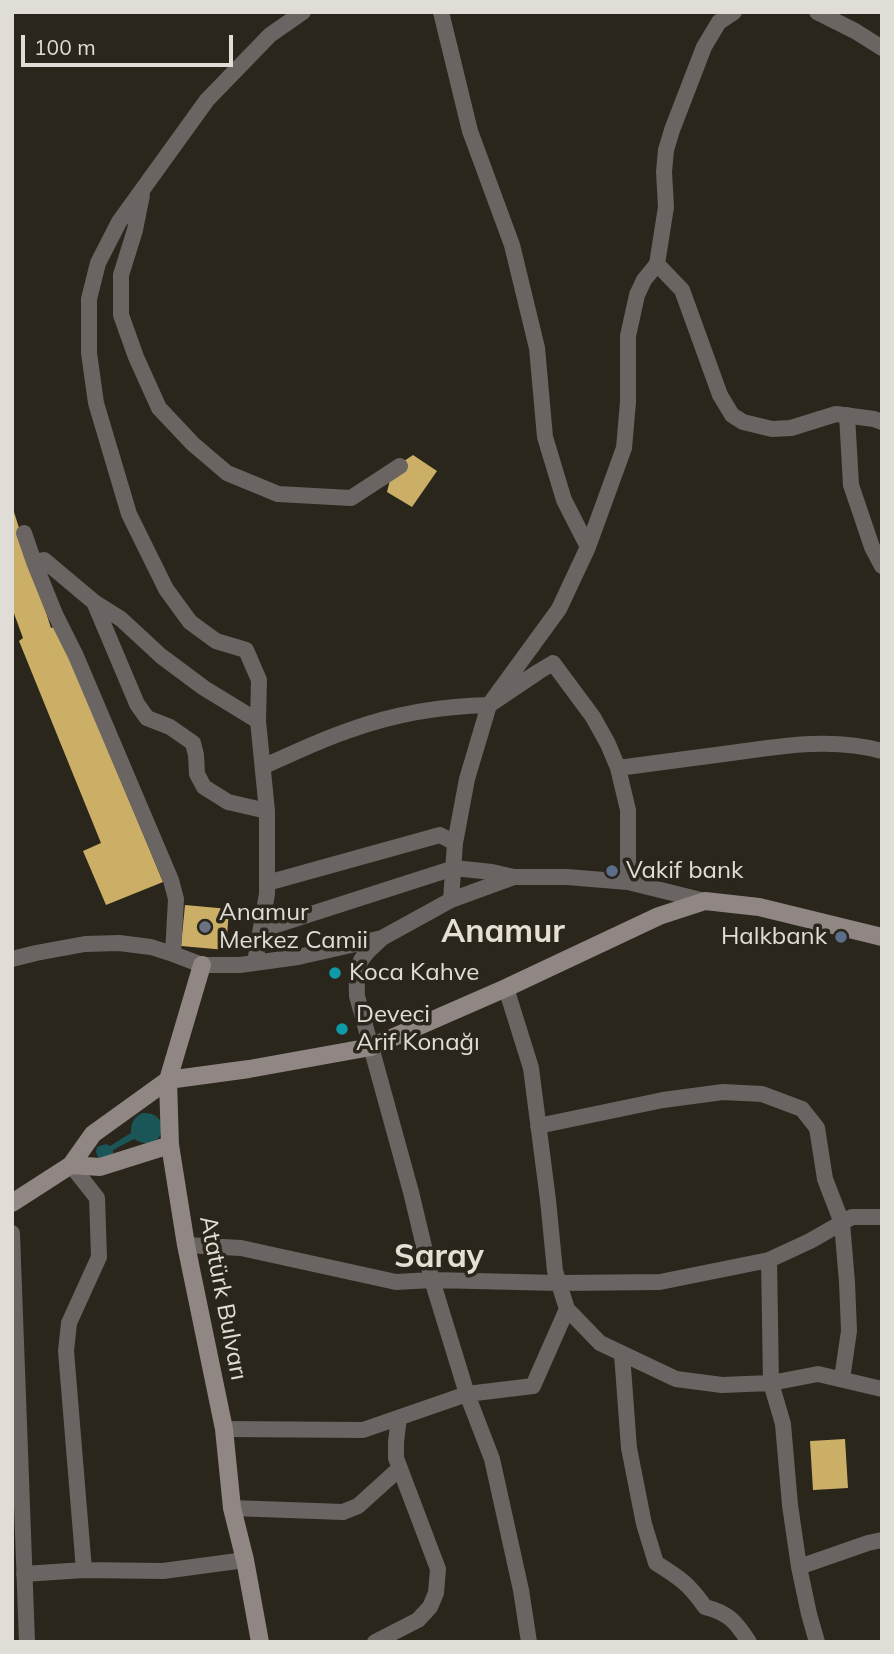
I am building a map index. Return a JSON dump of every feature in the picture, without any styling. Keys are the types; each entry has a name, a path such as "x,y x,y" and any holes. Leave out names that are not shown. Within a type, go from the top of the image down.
{"street":[{"path":"255,962 267,894 267,811 258,721 259,680 246,650 216,641 190,622 166,589 129,514 96,403 89,353 89,299 98,263 119,222 207,100 270,35 303,12"},
{"path":"441,12 470,131 512,245 537,348 545,438 564,500 588,547"},
{"path":"452,900 455,842 467,779 489,705 559,610 588,547 624,448 628,402 628,336 637,295 644,280 657,264 666,207 666,150 704,47 719,22 734,12"},
{"path":"817,12 882,48"},
{"path":"143,189 135,230 121,275 121,315 136,358 159,408 193,444 227,473 278,494 351,498 400,466"},
{"path":"657,264 682,290 720,395 732,415 743,422 772,429 791,428 836,414 882,422"},
{"path":"847,415 851,485 872,547 882,566"},
{"path":"24,533 55,614 76,656 172,880 176,898 173,954"},
{"path":"34,562 44,560 94,602 121,620 161,656 204,688 258,721"},
{"path":"94,602 137,704 147,719 170,727 193,743 197,755 197,774 204,788 228,802 267,811"},
{"path":"264,766 362,726 454,706 489,705 553,663 593,717 618,768 628,810 628,882"},
{"path":"618,768 786,746 831,744 882,751"},
{"path":"267,883 440,835 455,842"},
{"path":"261,930 454,868 514,877 567,877 628,882 705,901 759,907 882,937"},
{"path":"514,877 452,900 382,938 361,957 356,974 357,996 411,1192 432,1280 467,1394 492,1459 521,1590 529,1642"},
{"path":"12,1203 71,1165 93,1134 168,1080 249,1069 371,1047 506,988 659,916 705,901"},
{"path":"12,959 85,944 119,943 150,947 202,965 240,965 298,957 382,938"},
{"name":"Atatürk Bulvarı","path":"202,965 168,1080 170,1146 186,1245 224,1429 232,1508 260,1642"},
{"path":"506,988 531,1068 555,1271 567,1309 600,1343 676,1379 722,1385 771,1383 818,1374 882,1389"},
{"path":"538,1126 663,1100 723,1092 762,1094 802,1109 817,1128 825,1180 842,1223 849,1331 842,1380"},
{"path":"71,1165 100,1167 170,1146"},
{"path":"71,1165 97,1198 99,1222 99,1257 69,1323 66,1351 84,1570"},
{"path":"186,1245 241,1248 396,1282 660,1282 769,1260 852,1217 882,1217"},
{"path":"12,1233 27,1642"},
{"path":"769,1260 771,1383 783,1424 799,1567 817,1642"},
{"path":"224,1429 363,1430 467,1394 533,1386 567,1309"},
{"path":"622,1353 629,1448 644,1524 656,1563 692,1588 705,1607 720,1611 736,1623 749,1642"},
{"path":"375,1642 418,1620 430,1607 436,1593 438,1569 396,1458 399,1418"},
{"path":"232,1508 343,1512 358,1506 400,1468"},
{"path":"799,1567 882,1540"},
{"path":"24,1574 84,1570 163,1571 245,1560"}],"water":[{"path":"142,1113 152,1114 159,1119 162,1132 158,1138 144,1143 134,1139 99,1160 97,1147 106,1144 110,1146 131,1133 133,1121"}],"building":[{"path":"413,455 437,471 412,507 387,492 390,480 404,461"},
{"path":"13,509 51,628 57,626 163,882 106,905 83,851 101,843 19,641 23,638 12,608"},
{"name":"Anamur Merkez Camii","path":"185,905 229,909 226,950 181,946"},
{"path":"845,1439 848,1488 813,1490 810,1441"}],"place":[{"name":"Vakif bank","path":"612,871"},
{"name":"Anamur Merkez Camii","path":"205,927"},
{"name":"Halkbank","path":"841,937"},
{"name":"Koca Kahve","path":"335,973"},
{"name":"Deveci Arif Konağı","path":"342,1029"}],"district":[{"name":"Anamur","path":"503,932"},
{"name":"Saray","path":"439,1257"}]}
